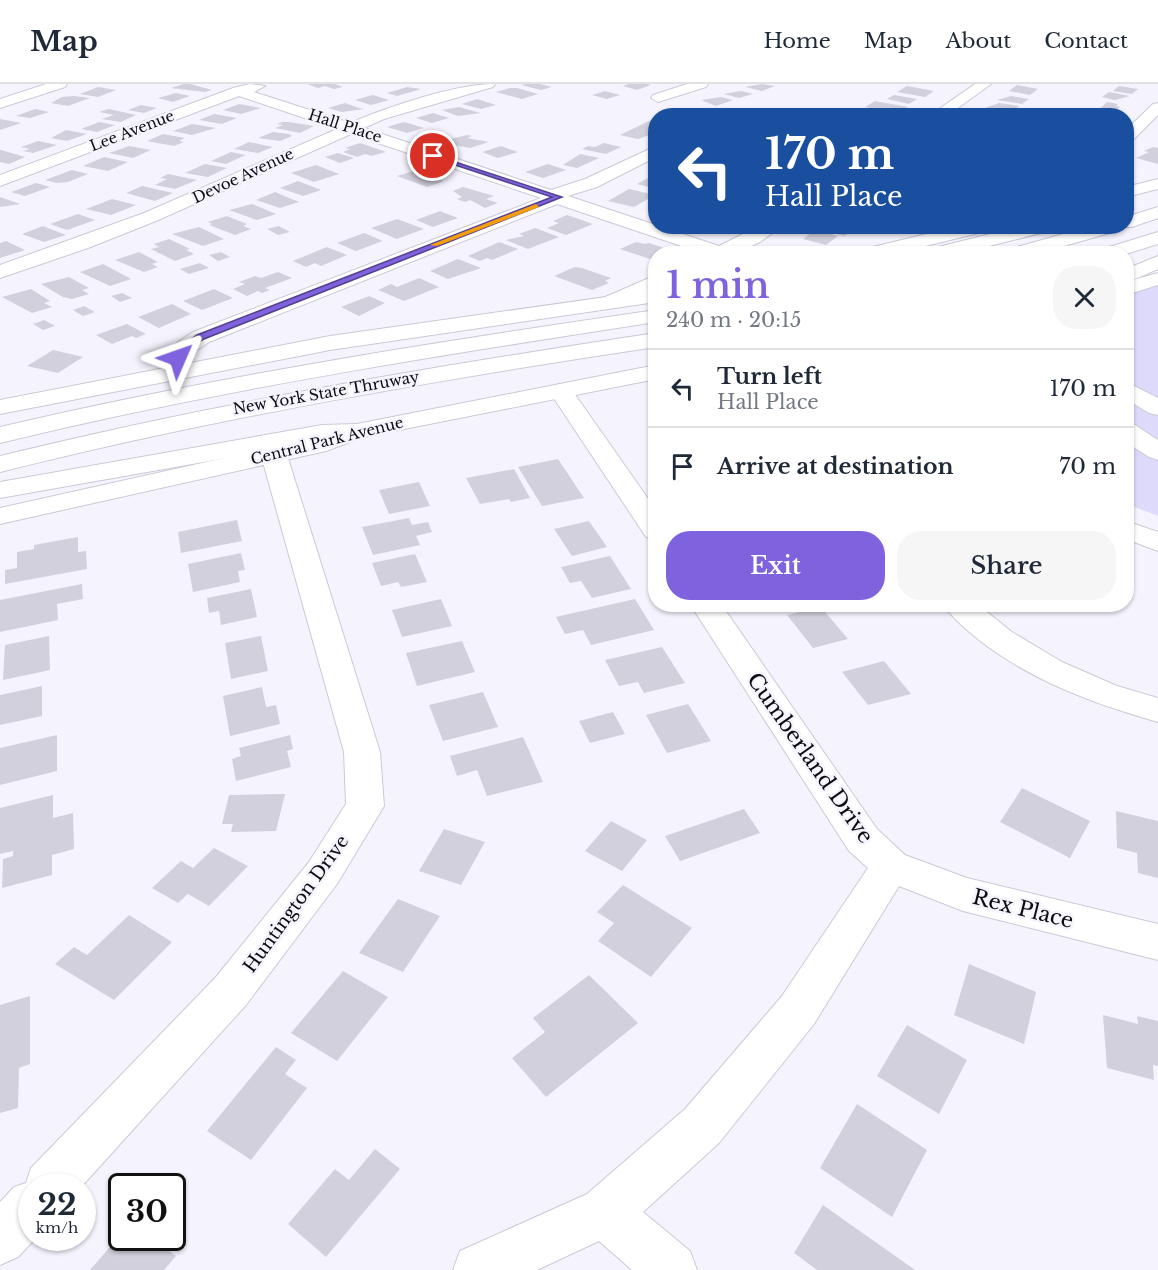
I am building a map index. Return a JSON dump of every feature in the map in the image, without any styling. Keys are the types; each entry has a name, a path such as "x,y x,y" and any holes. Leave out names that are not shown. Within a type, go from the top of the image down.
{"main road":[{"path":"0,104 60,84"},
{"name":"Lee Avenue","path":"0,181 265,84"},
{"name":"Devoe Avenue","path":"0,272 81,244 195,199 379,116 488,84"},
{"path":"658,98 701,84"},
{"path":"948,108 984,84"},
{"name":"Hall Place","path":"238,92 648,227"},
{"path":"1134,131 1158,107"},
{"path":"180,370 178,358 186,347 201,337 591,183 648,155"},
{"path":"1134,190 1158,184"},
{"path":"1134,203 1158,196"},
{"path":"1134,220 1158,212"},
{"name":"Hall Place","path":"668,234 701,246"},
{"path":"736,246 760,234"},
{"path":"901,246 951,234"},
{"path":"966,246 1014,234"},
{"path":"1044,246 1086,234"},
{"path":"1132,246 1158,238"},
{"path":"1134,273 1158,262"},
{"path":"1134,286 1158,279"},
{"path":"610,302 648,285"},
{"path":"0,407 180,370 330,343 648,297"},
{"name":"New York State Thruway","path":"0,435 126,405 306,370 648,317"},
{"name":"New York State Thruway","path":"0,464 140,430 333,390 648,341"},
{"name":"Central Park Avenue","path":"0,516 326,443 357,431 648,376"},
{"path":"561,391 648,519"},
{"path":"1134,394 1158,408"},
{"path":"0,490 322,433 357,431"},
{"path":"1134,436 1158,452"},
{"name":"Huntington Drive","path":"61,1173 231,991 323,873 365,806 362,752 274,455"},
{"path":"1134,532 1158,542"},
{"name":"Cumberland Drive","path":"710,612 863,840 891,866"},
{"path":"968,612 1012,648 1060,674 1131,704 1158,710"},
{"path":"479,1270 605,1212 702,1126 798,1010 891,866"},
{"name":"Rex Place","path":"891,866 963,894 1158,942"},
{"path":"605,1212 671,1270"},
{"path":"0,1239 18,1220"}],"shaded area":[{"path":"1158,282 1158,516 1134,507 1134,290"}],"building":[{"path":"184,84 212,90 205,92 171,88"},
{"path":"307,84 335,84 343,87 318,88"},
{"path":"628,84 651,85 637,90 623,86"},
{"path":"762,84 775,86 762,91 745,87"},
{"path":"521,85 552,87 541,90"},
{"path":"1017,85 1038,89 1030,95 1009,91"},
{"path":"907,86 934,91 925,97 897,92"},
{"path":"1119,86 1138,89 1132,94 1113,91"},
{"path":"98,87 116,90 98,97 80,94"},
{"path":"407,87 421,89 397,96 387,93"},
{"path":"510,88 538,94 522,99 496,92"},
{"path":"605,91 620,95 607,99 592,95"},
{"path":"741,91 753,94 739,98 724,94"},
{"path":"1109,92 1130,96 1115,100 1102,97"},
{"path":"176,93 190,96 173,102 158,98"},
{"path":"373,95 389,100 371,105 355,100"},
{"path":"894,95 917,99 909,104 887,99"},
{"path":"1011,96 1029,99 1022,104 997,100"},
{"path":"62,97 90,98 68,106 51,103"},
{"path":"721,97 733,100 716,106 701,100"},
{"path":"477,99 496,105 481,109 462,104"},
{"path":"875,101 908,107 870,108 865,107"},
{"path":"1107,102 1118,104 1116,106 1120,107 1119,108 1101,108"},
{"path":"345,103 364,109 342,112 328,108"},
{"path":"999,103 1019,106 1016,108 985,108"},
{"path":"239,104 261,108 241,114 223,110"},
{"path":"141,105 157,108 144,113 128,110"},
{"path":"459,107 481,113 458,116 442,110"},
{"path":"35,109 49,112 30,118 16,116"},
{"path":"109,109 136,115 121,122 102,119 114,115 99,112"},
{"path":"433,113 449,118 432,123 416,118"},
{"path":"214,114 237,118 222,124 199,120"},
{"path":"0,119 21,123 0,130"},
{"path":"648,121 648,135 638,139 620,135"},
{"path":"99,122 115,125 97,132 81,129"},
{"path":"282,122 314,126 300,133 275,128 283,125 277,124"},
{"path":"404,122 424,128 407,133 387,127"},
{"path":"192,124 216,128 192,135 173,131"},
{"path":"66,130 87,134 67,141 51,138"},
{"path":"273,132 292,136 280,141 258,138"},
{"path":"163,134 185,138 179,141 184,142 174,146 147,141"},
{"path":"467,135 472,136 467,138 489,142 470,148 438,142"},
{"path":"38,141 57,145 33,153 23,151 30,149 21,147"},
{"path":"249,142 273,147 258,153 234,149"},
{"path":"360,143 386,152 357,157 343,152 350,149 345,148"},
{"path":"604,143 621,147 606,154 582,149 588,146 595,147"},
{"path":"129,146 151,150 133,158 109,153"},
{"path":"501,146 518,152 498,158 482,152"},
{"path":"1153,147 1158,148 1158,164 1136,158 1149,152 1144,151"},
{"path":"0,150 25,157 9,164 0,162"},
{"path":"231,152 246,155 226,164 211,161"},
{"path":"338,153 354,158 340,163 325,157"},
{"path":"580,154 599,158 577,168 563,165"},
{"path":"104,157 128,162 108,171 83,166"},
{"path":"205,164 227,168 208,177 185,173"},
{"path":"548,164 566,170 543,178 525,172"},
{"path":"316,165 339,174 314,182 291,173"},
{"path":"72,170 88,174 68,182 57,183 45,180"},
{"path":"414,171 444,181 427,187 397,176"},
{"path":"168,174 197,180 175,189 155,185 167,179 160,178"},
{"path":"648,178 648,187 637,184"},
{"path":"298,181 321,190 303,196 280,188"},
{"path":"36,183 50,187 25,196 11,192"},
{"path":"142,186 173,193 155,201 126,193"},
{"path":"463,187 494,196 486,199 498,203 485,208 470,200 465,202 457,199 462,197 453,191"},
{"path":"629,189 648,193 648,199 634,207 608,201"},
{"path":"275,192 299,202 280,208 256,200"},
{"path":"0,197 20,204 0,207"},
{"path":"112,199 136,205 111,215 86,209"},
{"path":"252,204 276,214 257,220 229,210"},
{"path":"440,211 458,218 433,227 416,220"},
{"path":"78,214 95,220 67,230 50,224"},
{"path":"567,215 593,224 566,235 547,228 559,223 553,221"},
{"path":"227,216 247,224 243,226 251,229 235,235 209,225 212,224 208,222"},
{"path":"397,219 424,229 397,239 371,228"},
{"path":"43,226 66,235 44,242 22,234"},
{"path":"279,226 290,232 278,235 267,229"},
{"path":"199,227 224,239 203,246 172,234"},
{"path":"535,228 559,237 528,249 506,240 524,236 519,234"},
{"path":"364,233 383,241 356,251 337,243"},
{"path":"810,234 838,236 826,245 803,239"},
{"path":"169,239 190,249 186,250 194,254 175,261 151,249 159,247 154,244"},
{"path":"6,241 25,250 0,258 0,243"},
{"path":"499,242 518,249 492,260 487,258 480,261 468,256"},
{"path":"636,242 658,246 648,246 648,258 620,249"},
{"path":"327,247 347,255 321,266 315,263 306,267 293,261"},
{"path":"139,252 158,262 152,264 158,267 144,272 115,260"},
{"path":"221,252 230,257 218,261 209,255"},
{"path":"458,259 481,268 448,279 430,271"},
{"path":"200,263 209,268 189,274 180,269"},
{"path":"103,264 131,279 110,286 80,272"},
{"path":"575,267 611,278 605,281 609,283 592,290 554,276"},
{"path":"278,272 292,278 265,288 270,290 262,293 258,291 247,296 233,289 245,284 239,282 255,276 261,278"},
{"path":"69,277 89,288 82,290 89,294 72,299 63,297 41,284"},
{"path":"419,278 439,287 404,301 378,290 391,284 397,287"},
{"path":"31,289 50,301 44,303 52,307 32,313 2,297"},
{"path":"214,289 233,298 202,310 183,301"},
{"path":"122,293 132,298 120,302 111,296"},
{"path":"369,296 385,303 359,316 341,307"},
{"path":"172,304 191,314 159,328 138,317"},
{"path":"84,306 95,312 83,316 73,310"},
{"path":"44,320 55,326 43,330 33,324"},
{"path":"127,324 146,334 136,338 132,336 112,344 96,335"},
{"path":"53,350 83,357 58,373 27,366"},
{"path":"558,459 584,498 542,506 518,467"},
{"path":"514,469 530,498 480,504 466,478"},
{"path":"419,482 430,506 389,514 379,490"},
{"path":"409,518 412,525 428,522 432,532 416,536 420,545 373,555 362,527"},
{"path":"237,520 242,541 181,553 178,532"},
{"path":"589,521 607,547 572,556 554,529"},
{"path":"78,537 78,552 86,551 87,569 5,584 5,570 17,568 17,552 34,549 34,545"},
{"path":"241,553 245,570 238,571 240,582 193,592 188,564"},
{"path":"415,554 427,582 401,587 398,582 381,586 372,563"},
{"path":"610,556 631,589 592,598 581,581 570,583 561,567"},
{"path":"82,584 83,599 57,604 58,620 0,632 0,600"},
{"path":"251,589 257,617 221,625 219,611 209,613 207,598"},
{"path":"441,599 452,626 402,637 392,610"},
{"path":"635,599 654,630 591,645 583,630 565,634 556,617"},
{"path":"800,612 825,612 848,639 813,648 787,615"},
{"path":"49,636 50,670 3,680 5,645"},
{"path":"261,636 268,671 231,679 225,643"},
{"path":"462,641 475,672 417,686 406,653"},
{"path":"662,647 685,683 644,693 638,682 619,686 605,660"},
{"path":"884,661 911,694 868,705 842,672"},
{"path":"42,686 42,716 0,725 0,695"},
{"path":"262,687 266,707 276,705 280,724 230,736 223,696"},
{"path":"483,692 498,727 443,741 429,705"},
{"path":"688,704 711,741 667,753 646,715"},
{"path":"613,712 625,734 590,743 579,721"},
{"path":"57,735 57,771 0,785 0,748"},
{"path":"290,735 293,749 287,751 291,767 236,781 232,759 241,756 239,748"},
{"path":"523,737 543,782 487,796 477,770 457,776 450,756"},
{"path":"1022,788 1090,821 1070,858 1000,822"},
{"path":"285,794 276,831 231,832 233,824 222,824 229,795"},
{"path":"53,795 53,818 73,813 74,849 52,855 52,875 2,888 3,859 13,856 13,851 0,854 0,808"},
{"path":"744,809 760,833 680,861 665,836"},
{"path":"1116,811 1158,821 1158,878 1138,873 1137,853 1117,848"},
{"path":"611,821 647,840 622,871 585,851"},
{"path":"444,829 485,842 461,885 419,871"},
{"path":"214,848 248,866 209,906 188,894 178,903 152,888 181,861 193,868"},
{"path":"623,885 692,928 651,977 598,941 614,923 597,912"},
{"path":"398,899 440,916 403,972 359,953"},
{"path":"129,915 172,942 114,1000 55,964 74,947 87,955"},
{"path":"969,964 1036,992 1024,1044 954,1015"},
{"path":"343,971 388,997 337,1061 291,1033"},
{"path":"589,975 638,1023 546,1097 512,1058 545,1032 533,1018"},
{"path":"30,996 30,1064 19,1068 18,1108 0,1113 0,1005"},
{"path":"1103,1015 1138,1024 1137,1016 1158,1021 1158,1066 1153,1065 1154,1080 1107,1068"},
{"path":"907,1025 967,1060 939,1114 877,1076"},
{"path":"276,1047 296,1060 285,1074 307,1088 251,1160 207,1131"},
{"path":"857,1104 927,1150 892,1217 820,1168"},
{"path":"375,1149 400,1169 326,1257 288,1224 335,1169 349,1180"},
{"path":"823,1205 915,1270 817,1270 794,1253"},
{"path":"108,1249 108,1251 169,1251 176,1256 164,1270 90,1270"}],"slow traffic":[{"path":"434,245 536,206"}],"route":[{"path":"178,358 186,347 201,337 559,197 433,156"}]}
